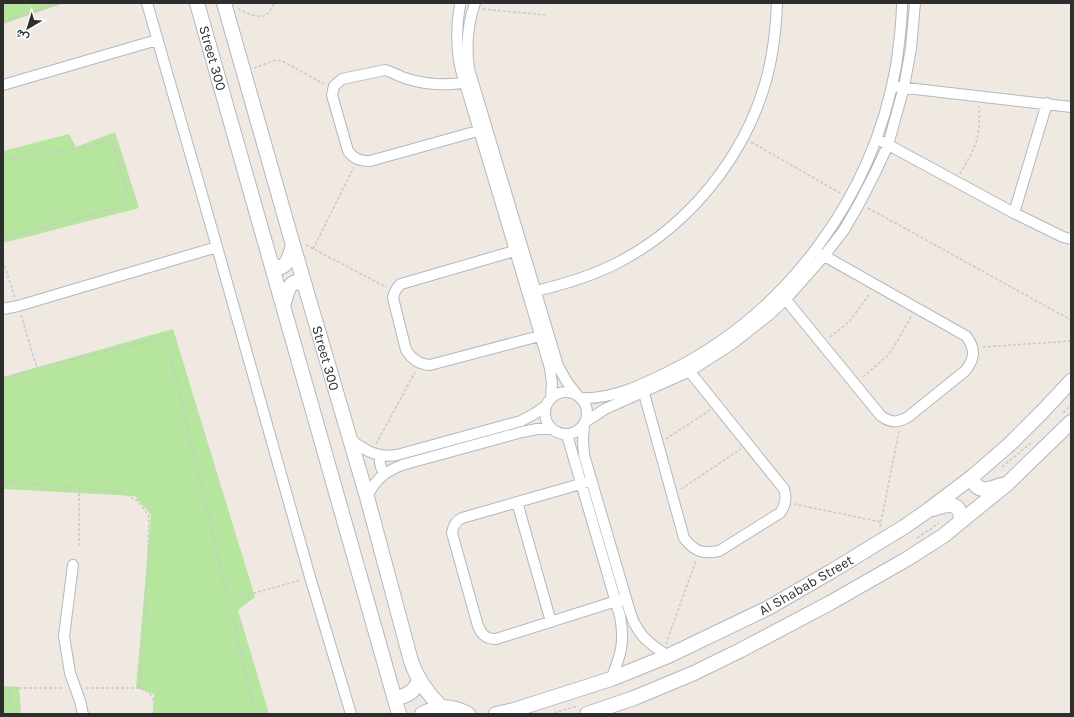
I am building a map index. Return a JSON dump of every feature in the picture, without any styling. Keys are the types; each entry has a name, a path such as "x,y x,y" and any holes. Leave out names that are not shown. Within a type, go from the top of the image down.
{"street":[{"path":"147,3 310,577 351,714"},
{"name":"Street 300","path":"197,3 399,714"},
{"path":"536,291 565,284 592,274 613,265 644,247 690,210 710,188 727,164 743,137 755,112 765,85 772,56 776,27 777,3"},
{"path":"783,295 840,216 860,178 877,138 886,112 892,86 899,47 902,3"},
{"path":"519,249 536,291 551,375 552,391 544,411 546,421 556,433 567,435 577,432 585,423 642,388 687,368 720,341 783,295 824,256 844,230 859,204 876,173 888,145 904,87 911,48 915,3"},
{"name":"Street 300","path":"224,4 367,497 410,661 419,680 441,707"},
{"path":"469,82 461,70 457,44 459,4 466,6 474,5 468,27 467,41 469,82 544,335 567,382 586,406 587,416 583,440 586,482 622,628 623,641 621,654 611,679"},
{"path":"3,85 158,40"},
{"path":"469,82 440,85 423,83 385,70 342,79 333,89 332,95 345,146 348,152 357,160 370,161 483,130"},
{"path":"892,86 1071,107"},
{"path":"1014,213 1047,104"},
{"path":"877,138 1014,213 1063,237 1071,239"},
{"path":"271,263 278,267 282,267 286,264 292,241"},
{"path":"3,309 18,306 217,247"},
{"path":"519,249 401,284 394,292 393,298 406,350 416,361 430,365 544,335"},
{"path":"783,295 881,416 887,420 894,422 901,421 908,417 965,371 971,364 974,356 973,347 966,336 815,251"},
{"path":"283,306 289,287 292,284 298,282 305,285"},
{"path":"642,388 684,538 690,546 699,551 709,553 719,551 780,513 786,502 786,496 784,489 687,368"},
{"name":"Al Shabab Street","path":"504,713 611,679 768,608 832,571 877,544 972,477 1010,444 1071,381"},
{"path":"350,439 360,448 376,454 388,456 397,455 521,421 534,414 559,393 564,392 575,394 579,397 591,399 642,388"},
{"name":"Al Shabab Street","path":"587,714 634,698 694,673 830,604 908,559 943,536 1007,484 1040,452 1065,420"},
{"path":"367,497 377,480 393,468 522,432 537,429 552,429"},
{"path":"567,435 586,482 636,626 644,638 666,654"},
{"path":"376,454 382,470 385,473"},
{"path":"972,477 976,486 984,490 989,490 1007,484"},
{"path":"586,482 462,518 455,524 452,533 480,632 484,636 496,640 626,598"},
{"path":"517,502 551,622"},
{"path":"927,510 953,505 958,509 961,515 961,521"},
{"path":"73,565 64,636 70,673 83,714"},
{"path":"394,698 401,697 412,691 417,686 419,680"},
{"path":"422,714 441,707 459,709 468,714 472,714"}],"path":[{"path":"3,21 61,3"},
{"path":"224,4 261,17 268,14 274,3"},
{"path":"474,5 545,15"},
{"path":"244,72 276,60 282,61 333,89"},
{"path":"956,181 973,149 979,132 979,96"},
{"path":"743,137 849,198"},
{"path":"3,160 79,148 103,142 111,142 115,148 127,192 124,203 117,208 21,233 3,241"},
{"path":"313,250 357,160"},
{"path":"859,204 1071,320"},
{"path":"292,241 313,250 394,292"},
{"path":"822,343 850,321 876,285"},
{"path":"855,384 888,356 916,308"},
{"path":"3,380 37,368 151,340 166,342 172,361 252,700 258,714"},
{"path":"973,347 1071,341"},
{"path":"376,454 420,363"},
{"path":"658,445 717,405"},
{"path":"1065,420 1071,405"},
{"path":"877,544 901,421"},
{"path":"999,470 1033,442"},
{"path":"672,495 748,444"},
{"path":"3,481 122,492 138,501 149,516 148,568 140,688 149,692 154,702 154,714"},
{"path":"79,487 79,546"},
{"path":"786,502 881,522"},
{"path":"666,654 699,551"},
{"path":"229,600 310,577"},
{"path":"3,688 9,688 11,714"}],"green space":[{"path":"3,3 64,3 3,24"},
{"path":"115,132 139,208 3,243 3,151 69,134 76,147"},
{"path":"173,329 255,597 238,610 269,714 153,714 154,694 136,688 151,515 135,496 3,489 3,377"},
{"path":"3,686 19,687 21,714 3,714"}]}
